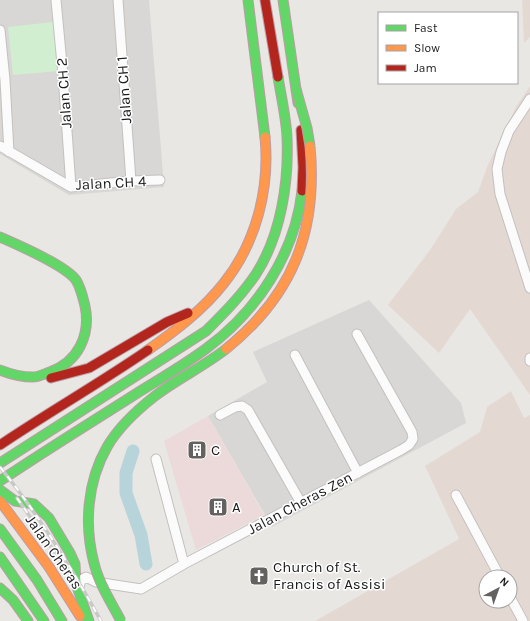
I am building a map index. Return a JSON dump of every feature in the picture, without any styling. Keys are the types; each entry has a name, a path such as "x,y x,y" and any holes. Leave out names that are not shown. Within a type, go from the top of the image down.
{"highway":[{"path":"0,445 37,420 120,369 169,335 203,306 224,283 242,255 258,218 265,182 266,147 263,112 248,0"},
{"path":"0,463 206,331 228,309 247,286 262,262 274,233 283,203 287,141 265,0"},
{"path":"0,481 201,353 241,319 262,293 277,268 294,229 300,206 303,173 303,144 283,0"},
{"path":"121,621 97,573 92,554 89,504 96,475 107,448 137,413 161,391 210,361 232,345 254,324 274,299 290,275 306,227 311,203 312,168 310,140 296,89"},
{"path":"0,237 63,269 76,280 81,291 87,322 84,340 76,356 56,371 34,377 15,375 0,370"},
{"path":"0,376 32,381 58,377 89,368 167,322 203,306"},
{"path":"0,490 15,501 34,504 49,518 70,553 74,564 76,584 89,621"},
{"name":"Jalan Cheras","path":"0,501 49,567 83,621"},
{"name":"Jalan Cheras","path":"0,529 37,580 62,621"},
{"path":"0,557 44,621"},
{"path":"0,588 13,600 28,621"}],"street":[{"name":"Jalan CH 2","path":"56,0 71,186"},
{"name":"Jalan CH 1","path":"118,0 131,181"},
{"path":"0,30 5,80 9,152"},
{"path":"530,99 509,131 501,152 497,169 500,194 530,288"},
{"name":"Jalan CH 4","path":"0,146 71,186 160,180"},
{"name":"Jalan Cheras Zen","path":"78,591 81,580 86,577 96,582 141,589 184,564 401,450 408,444 412,439 412,432 357,334"},
{"path":"295,355 358,473"},
{"path":"220,415 235,407 242,406 248,410 301,503"},
{"path":"156,459 184,564"},
{"path":"456,495 496,569"},
{"path":"70,553 80,570 96,582"},
{"path":"517,609 523,621"}],"shaded area":[{"path":"0,0 149,0 164,187 69,195 0,154"},
{"path":"522,0 530,0 530,37 524,43"},
{"path":"530,86 530,395 470,309 439,353 388,305 430,250 456,209 478,192 487,167 516,107"},
{"path":"369,300 461,403 466,423 272,527 208,416 267,382 253,352"},
{"path":"511,391 524,418 530,415 530,621 315,621 459,539 425,466 480,432 487,407"},
{"path":"208,416 264,515 196,550 164,441"}],"green space":[{"path":"53,22 58,71 13,75 8,27"}],"waterway":[{"path":"133,451 126,473 126,493 141,535 146,564"}],"railway":[{"path":"0,467 54,542 101,621"},
{"path":"17,498 56,554"}],"traffic: fast":[{"path":"248,0 265,137"},
{"path":"283,0 298,103"},
{"path":"0,463 206,331 251,282 265,259 272,242 282,208 285,190 287,172 287,137 285,114 278,77"},
{"path":"296,89 307,128 310,146"},
{"path":"0,481 189,361 207,348 242,317 271,279 282,259 298,214 302,191"},
{"path":"0,237 41,256 70,274 76,280 81,290 86,317 84,337 80,346 68,362 60,367 50,372 33,377 16,375 0,370"},
{"path":"121,621 99,578 94,563 89,534 88,519 91,489 100,460 111,440 141,407 163,390 226,349"},
{"path":"0,490 15,501 34,504 49,518 75,564 76,584 89,621"},
{"path":"0,529 37,580 62,621"},
{"path":"0,557 44,621"},
{"path":"0,588 13,600 28,621"}],"traffic: slow":[{"path":"148,350 178,328 216,293 245,251 263,196 266,157 265,137"},
{"path":"226,349 249,328 269,306 284,283 296,259 305,233 310,206 310,146"},
{"path":"0,501 49,567 80,616"}],"traffic: jam":[{"path":"265,0 278,77"},
{"path":"301,130 303,167 302,191"},
{"path":"51,378 89,368 167,322 188,313"},
{"path":"0,445 148,350"}],"place":[{"name":"C","path":"197,450"},
{"name":"A","path":"218,507"},
{"name":"Church of St. Francis of Assisi","path":"259,576"}]}
